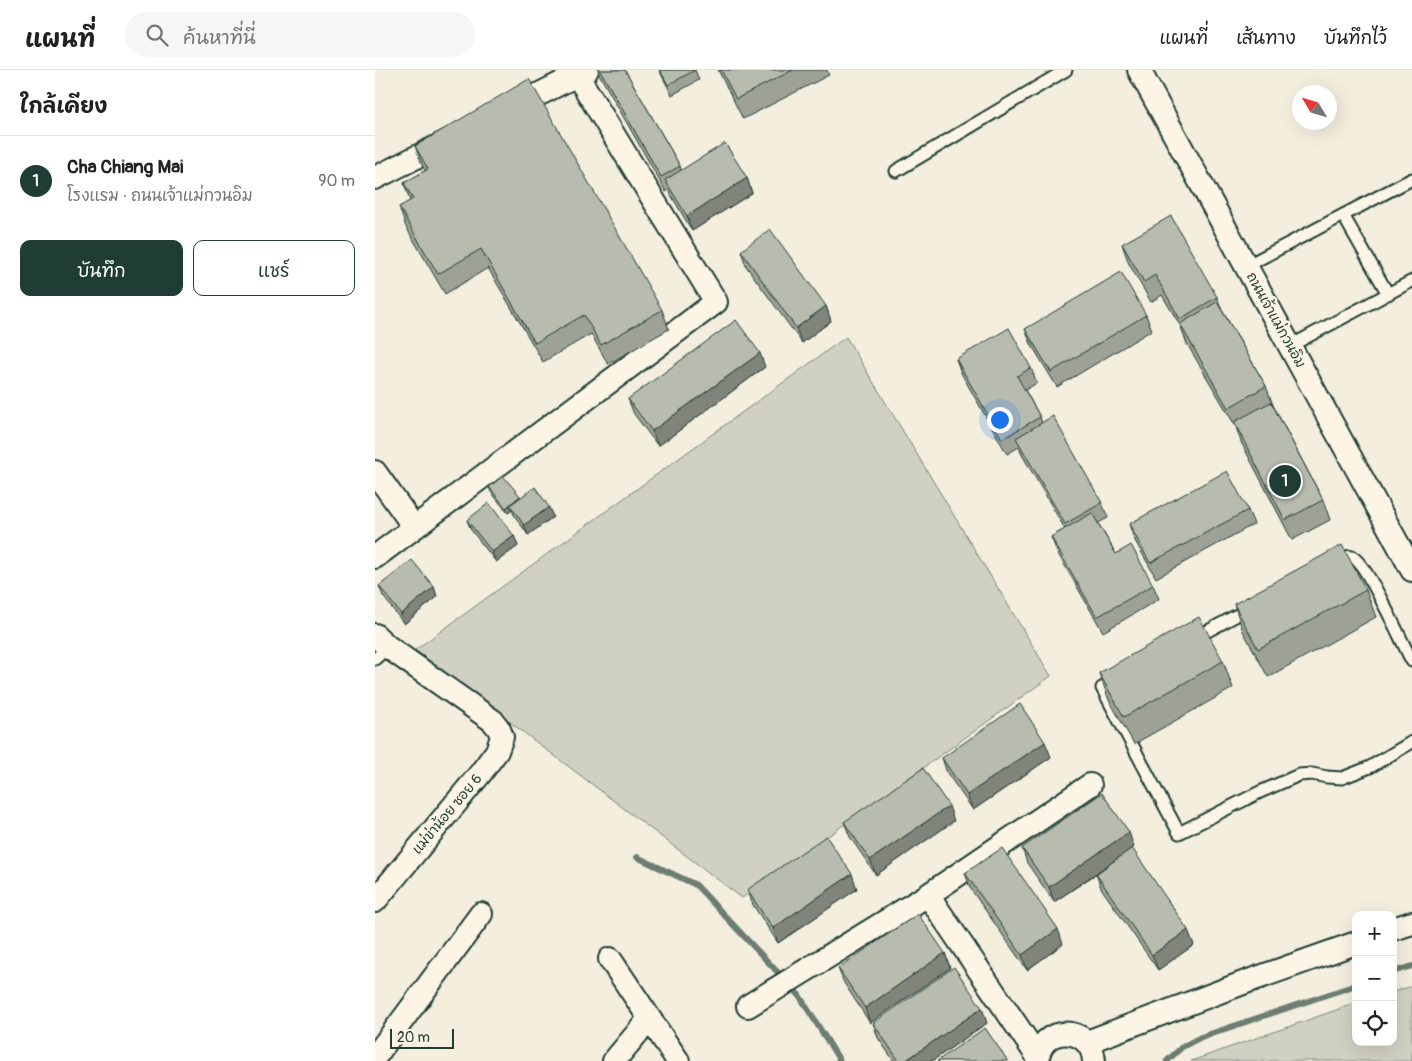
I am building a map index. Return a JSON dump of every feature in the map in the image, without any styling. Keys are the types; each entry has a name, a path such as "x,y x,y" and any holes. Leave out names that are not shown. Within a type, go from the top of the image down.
{"street":[{"name":"ถนนเจ้าแม่กวนอิม","path":"1139,70 1412,570"},
{"path":"375,557 716,302 582,72 489,120"},
{"path":"375,178 463,133"},
{"path":"375,472 414,527"},
{"name":"แม่ข่าน้อย ซอย 6","path":"375,901 481,774 497,751 502,738 499,729 493,721 379,647"},
{"path":"748,1006 928,895 1089,785"},
{"path":"928,895 1038,1059"},
{"path":"375,1057 481,914"},
{"path":"1397,928 1412,922"},
{"path":"1038,1059 1041,1048 1053,1036 1062,1034 1079,1036 1090,1052 1243,983 1352,943"},
{"path":"610,959 678,1061"},
{"path":"614,1061 649,1019"}],"lane":[{"path":"897,171 1066,70"},
{"path":"1246,266 1412,179"},
{"path":"1343,215 1388,294"},
{"path":"1290,346 1412,281"},
{"path":"1325,567 1345,558 1351,557 1358,560 1368,575 1412,662"},
{"path":"1179,646 1257,604"},
{"path":"1128,674 1102,688 1179,834 1260,792 1299,775 1312,774 1327,778 1342,778 1370,766 1412,742"}],"shaded area":[{"path":"846,337 1051,676 742,898 415,650"},
{"path":"1412,986 1412,1061 1191,1061 1352,1004 1352,1046 1397,1046 1397,991"}],"building":[{"path":"600,70 625,70 680,166 661,177"},
{"path":"660,70 695,70 668,85"},
{"path":"721,70 793,70 736,99"},
{"path":"529,79 662,310 601,345 584,315 535,343 481,249 438,274 399,207 413,199 404,183 428,169 415,146"},
{"path":"725,143 747,178 687,216 665,180"},
{"path":"1171,216 1217,297 1180,319 1155,275 1144,282 1122,244"},
{"path":"770,229 826,306 796,328 741,251"},
{"path":"1121,272 1146,315 1051,372 1025,329"},
{"path":"1217,302 1266,386 1228,408 1180,324"},
{"path":"736,320 760,353 652,431 628,399"},
{"path":"1009,328 1031,368 1017,376 1040,417 1002,439 956,359"},
{"path":"1271,402 1323,500 1285,520 1234,422"},
{"path":"1053,416 1102,503 1065,524 1016,438"},
{"path":"1227,471 1248,510 1150,563 1129,524"},
{"path":"503,476 520,496 506,508 489,487"},
{"path":"535,487 549,507 524,525 510,505"},
{"path":"489,503 514,536 492,552 467,520"},
{"path":"1092,513 1116,554 1131,545 1153,585 1097,617 1051,537"},
{"path":"1342,545 1366,590 1258,649 1234,604"},
{"path":"412,560 434,587 401,614 379,586"},
{"path":"1199,617 1223,661 1124,717 1099,673"},
{"path":"1020,704 1045,742 967,795 942,758"},
{"path":"923,768 949,806 870,860 844,822"},
{"path":"1102,793 1129,832 1049,887 1022,848"},
{"path":"826,836 852,874 773,928 747,890"},
{"path":"1002,848 1058,929 1022,955 965,873"},
{"path":"1132,848 1188,930 1152,955 1096,874"},
{"path":"918,914 945,953 865,1008 838,968"},
{"path":"954,967 982,1008 905,1061 899,1061 873,1023"},
{"path":"985,1028 1008,1061 937,1061"}],"waterway":[{"path":"637,857 696,885 799,995 840,1061"},
{"path":"1397,971 1412,966"},
{"path":"1167,1061 1182,1047 1201,1037 1352,986"}],"place":[{"name":"Cha Chiang Mai","path":"1285,481"}]}
